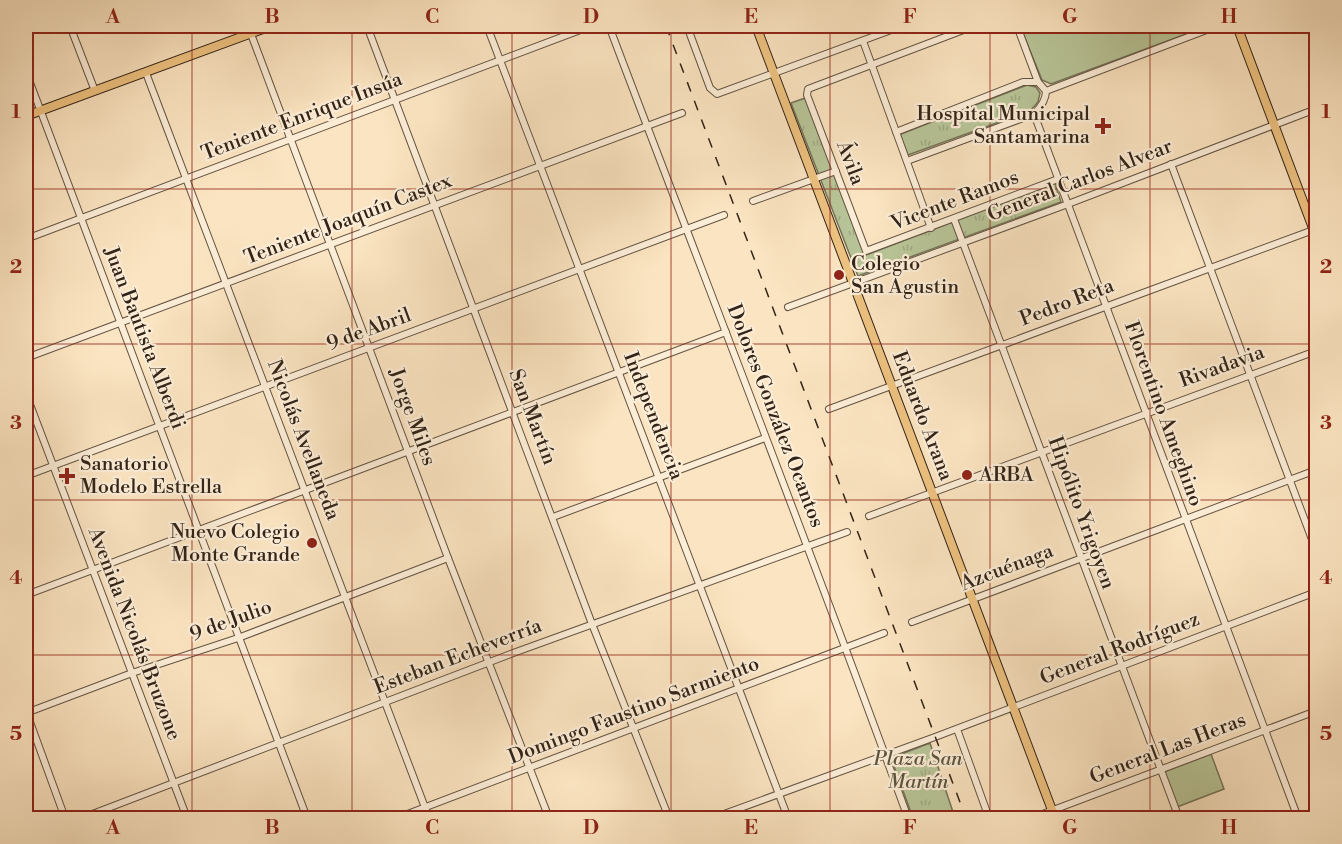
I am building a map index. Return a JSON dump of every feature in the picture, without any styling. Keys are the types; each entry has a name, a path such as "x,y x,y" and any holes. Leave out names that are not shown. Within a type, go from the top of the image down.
{"main road":[{"path":"26,117 146,73 249,29 271,26"},
{"name":"Eduardo Arana","path":"756,26 776,73 1054,815"},
{"path":"1237,26 1316,231"}],"street":[{"path":"70,26 96,91"},
{"name":"San Martín","path":"367,26 592,624 669,819"},
{"name":"Independencia","path":"487,26 788,819"},
{"name":"Teniente Enrique Insúa","path":"26,239 591,26"},
{"name":"Dolores González Ocantos","path":"609,26 808,546 908,819"},
{"path":"687,26 710,88 717,94 902,26"},
{"path":"878,26 881,33"},
{"path":"871,64 974,26"},
{"path":"1017,26 1038,82 1046,91"},
{"path":"907,161 1034,114 1041,105 1046,91 1217,26"},
{"name":"Jorge Miles","path":"249,29 488,664 549,819"},
{"path":"862,41 931,228"},
{"name":"Ávila","path":"865,249 807,95 808,89 871,64"},
{"name":"Juan Bautista Alberdi","path":"26,72 308,819"},
{"name":"Nicolás Avellaneda","path":"146,73 429,819"},
{"path":"896,132 1023,82 1038,82"},
{"name":"General Carlos Alvear","path":"788,307 1317,109"},
{"name":"Teniente Joaquín Castex","path":"26,358 682,113"},
{"name":"Florentino Ameghino","path":"1034,114 1298,819"},
{"path":"1171,164 1317,550"},
{"path":"753,201 836,171"},
{"name":"Vicente Ramos","path":"865,249 868,251 1058,179"},
{"name":"9 de Abril","path":"26,476 724,215"},
{"name":"Hipólito Yrigoyen","path":"954,219 1179,819"},
{"name":"Pedro Reta","path":"830,409 1210,266 1316,231"},
{"path":"26,595 726,332"},
{"name":"Rivadavia","path":"869,516 934,494 1317,351"},
{"name":"Avenida Nicolás Bruzone","path":"26,394 187,819"},
{"path":"553,518 765,438"},
{"name":"Azcuénaga","path":"912,622 1317,470"},
{"name":"Esteban Echeverría","path":"82,819 592,624 847,532"},
{"name":"9 de Julio","path":"26,713 132,673 238,638 448,558"},
{"name":"General Rodríguez","path":"713,819 1317,592"},
{"name":"Domingo Faustino Sarmiento","path":"397,819 884,633"},
{"name":"General Las Heras","path":"1032,819 1054,815 1160,770 1317,711"},
{"path":"26,713 65,819"},
{"path":"957,729 989,819"}],"green space":[{"path":"1020,26 1208,26 1051,84 1042,80"},
{"path":"1027,85 1036,87 1040,93 1038,102 1030,111 908,155 901,134"},
{"path":"805,98 866,255 1055,183 1061,202 858,276 791,103"},
{"name":"Plaza San Martín","path":"930,743 955,818 913,818 891,758"},
{"path":"1211,754 1224,789 1177,807 1164,772"}],"railway":[{"path":"666,26 966,818"}],"place":[{"name":"Hospital Municipal Santamarina","path":"1103,126"},
{"name":"Colegio San Agustin","path":"839,275"},
{"name":"ARBA","path":"967,475"},
{"name":"Sanatorio Modelo Estrella","path":"67,476"},
{"name":"Nuevo Colegio Monte Grande","path":"312,543"}]}
